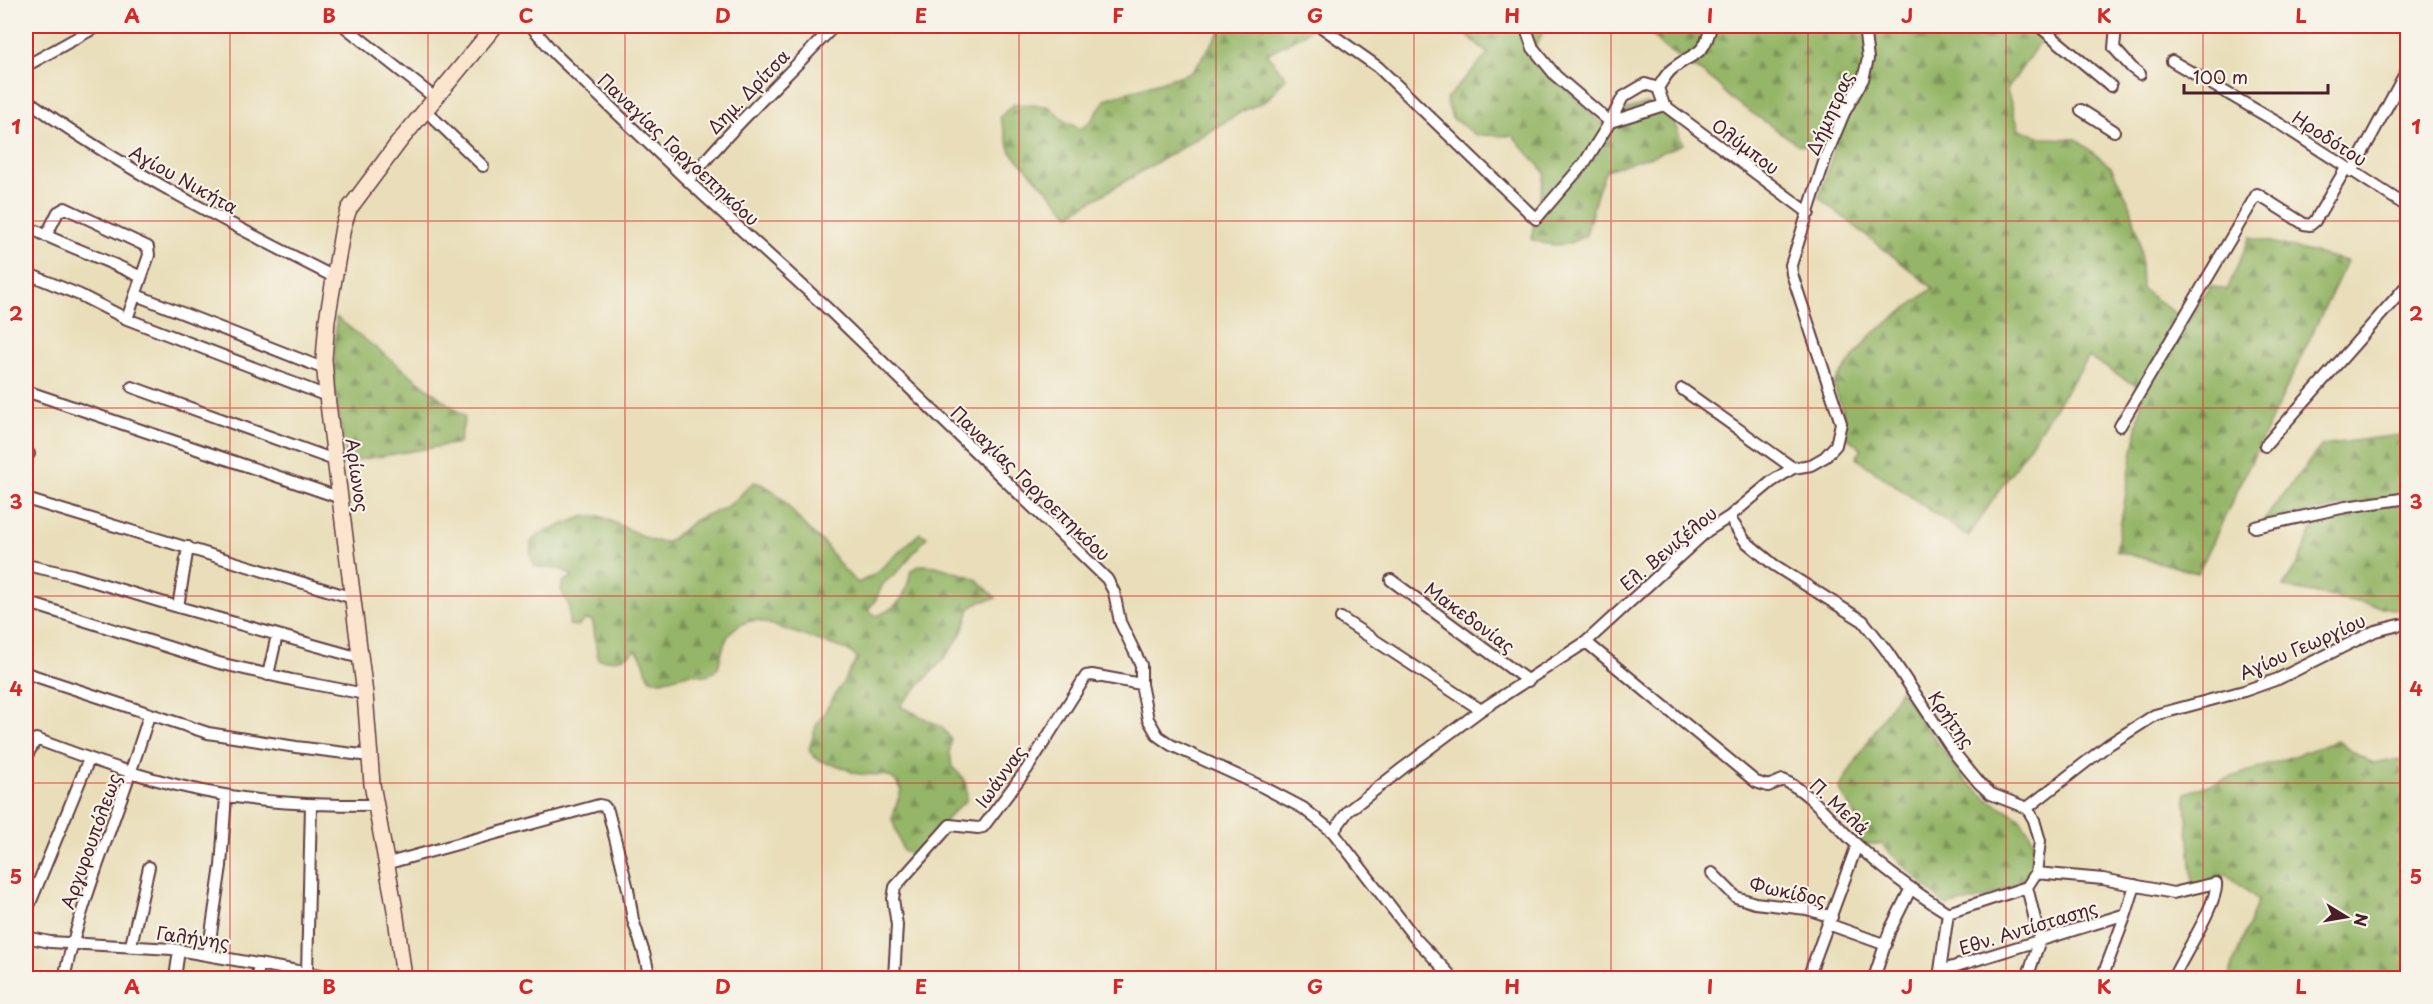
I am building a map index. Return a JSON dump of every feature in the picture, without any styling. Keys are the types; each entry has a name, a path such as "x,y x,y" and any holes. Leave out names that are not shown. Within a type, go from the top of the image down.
{"street":[{"path":"26,66 98,26"},
{"path":"344,26 430,104 483,166"},
{"name":"Παναγίας Γοργοεπηκόου","path":"531,26 556,55 688,182 829,310 1107,579 1114,592 1120,622 1141,665 1141,684 1148,719 1158,735 1171,745 1303,808 1333,832 1415,939 1452,978"},
{"name":"Δημ. Δρίτσα","path":"688,182 725,137 781,83 834,26"},
{"path":"1320,26 1378,68 1536,219 1585,162 1623,97 1645,84 1658,88"},
{"path":"1525,26 1533,48 1556,76 1610,122"},
{"path":"1658,88 1671,70 1695,55 1707,43 1710,26"},
{"name":"Δήμητρας","path":"1809,213 1826,156 1863,79 1868,59 1864,26"},
{"path":"2039,26 2111,86"},
{"path":"2116,26 2114,48 2140,74"},
{"name":"Αρίωνος","path":"404,978 375,805 365,694 327,396 325,341 343,227 352,203 491,28"},
{"name":"Ηροδότου","path":"2172,61 2280,124 2408,207"},
{"path":"2120,426 2257,194 2304,224 2310,225 2315,221 2349,170 2408,68"},
{"path":"1610,122 1664,105 1658,88"},
{"name":"Αγίου Νικήτα","path":"26,99 101,151 220,219 334,278"},
{"name":"Ολύμπου","path":"1664,105 1809,213"},
{"path":"2081,110 2114,131"},
{"path":"46,237 60,210 68,209 148,248 149,255 127,319"},
{"name":"Ελ. Βενιζέλου","path":"1333,832 1348,811 1481,710 1586,642 1707,531 1729,517 1771,482 1793,468 1811,465 1836,445 1841,423 1791,274 1793,257 1809,213"},
{"path":"26,226 46,237 104,259 141,277"},
{"path":"26,273 80,295 127,319 327,396"},
{"path":"2265,446 2408,284"},
{"path":"136,295 325,369"},
{"path":"132,387 337,461"},
{"path":"1682,389 1793,468"},
{"path":"26,391 341,498"},
{"path":"2255,527 2346,507 2408,498"},
{"path":"26,499 353,598"},
{"name":"Κρήτης","path":"1729,517 1745,541 1774,565 1863,621 1886,650 1956,755 1979,783 1991,794 2027,808"},
{"path":"178,608 188,547"},
{"path":"26,565 72,575 178,608 360,658"},
{"name":"Μακεδονίας","path":"1391,580 1528,681"},
{"path":"26,602 219,663 365,694"},
{"path":"1341,618 1481,710"},
{"name":"Αγίου Γεωργίου","path":"2027,808 2108,745 2155,716 2278,679 2375,630 2408,623"},
{"path":"267,675 277,635"},
{"name":"Π. Μελά","path":"1586,642 1756,782 1768,786 1783,780 1801,790 1857,845 1948,914"},
{"path":"26,673 208,733 370,756"},
{"name":"Ιωάννας","path":"894,978 897,925 893,899 895,887 950,825 983,827 1028,769 1086,676 1092,675 1141,684"},
{"name":"Αργυρουπόλεως","path":"64,978 71,943 117,807 132,773 149,715"},
{"path":"26,757 36,739 132,773 226,796 311,805 375,805"},
{"path":"26,913 89,759"},
{"path":"208,954 221,866 226,796"},
{"path":"302,974 311,805"},
{"path":"385,864 599,805 604,806 608,811 628,889 633,920 650,978"},
{"path":"1940,975 1948,914 2027,887 2036,873 2040,841 2034,820 2027,808"},
{"path":"1808,978 1857,845"},
{"path":"131,945 149,867"},
{"name":"Φωκίδος","path":"1712,873 1736,897 1755,903 1807,909 1886,945"},
{"path":"2036,873 2076,876 2173,893 2212,882 2217,884 2209,908 2173,978"},
{"path":"2102,978 2126,914 2134,885"},
{"path":"2027,887 2040,940 2027,978"},
{"path":"1874,978 1890,930 1911,888"},
{"name":"Εθν. Αντίστασης","path":"1940,975 2040,940 2126,914"},
{"name":"Γαλήνης","path":"26,937 71,943 131,945 179,950 302,974 354,978"},
{"path":"175,978 179,950"},
{"path":"257,978 259,964"}],"green space":[{"path":"1224,26 1313,26 1304,34 1267,54 1286,78 1266,101 1243,111 1070,214 1011,152 1000,117 1014,104 1048,106 1065,121 1081,129 1091,121 1106,99 1192,72"},
{"path":"1458,26 1546,26 1531,55 1601,123 1628,109 1646,103 1673,120 1683,144 1606,170 1586,235 1559,245 1531,239 1545,173 1513,136 1476,135 1452,118 1446,99 1488,54"},
{"path":"1642,26 2067,26 2064,33 2038,44 2007,90 2019,129 2044,138 2076,139 2111,167 2130,204 2140,242 2142,289 2180,317 2138,387 2089,357 1968,537 1856,458 1861,449 1843,434 1843,411 1833,384 1870,336 1933,288 1819,198 1834,150 1799,145 1730,98 1713,80 1666,49"},
{"path":"2250,237 2347,261 2198,573 2116,551 2143,393 2210,286 2227,290"},
{"path":"336,317 465,417 459,443 347,462 334,386"},
{"path":"2407,434 2407,494 2263,521 2322,445"},
{"path":"754,482 777,494 807,528 825,544 858,583 875,574 920,533 927,537 898,571 883,584 868,610 877,616 892,608 901,599 905,593 911,570 921,565 936,566 975,578 996,598 980,602 970,608 966,623 951,649 900,706 942,727 951,739 952,767 960,774 967,790 966,801 915,854 903,851 892,819 901,790 892,778 855,773 823,762 809,750 816,726 858,658 847,650 757,620 747,622 733,630 725,642 718,668 707,676 692,673 661,681 650,679 643,660 636,650 618,659 598,659 592,620 585,620 578,626 569,625 569,606 561,590 563,582 573,576 563,570 535,566 530,554 531,542 539,534 585,516 600,516 653,541 667,542 698,519 732,503"},
{"path":"2407,501 2407,612 2283,587 2298,563 2319,514"},
{"path":"1900,690 1964,779 1989,800 2020,818 2034,841 2034,870 2024,882 1984,898 1946,906 1881,844 1860,844 1857,820 1839,788"},
{"path":"2337,741 2373,764 2407,758 2407,978 2228,978 2258,900 2226,874 2193,888 2185,793"}]}
